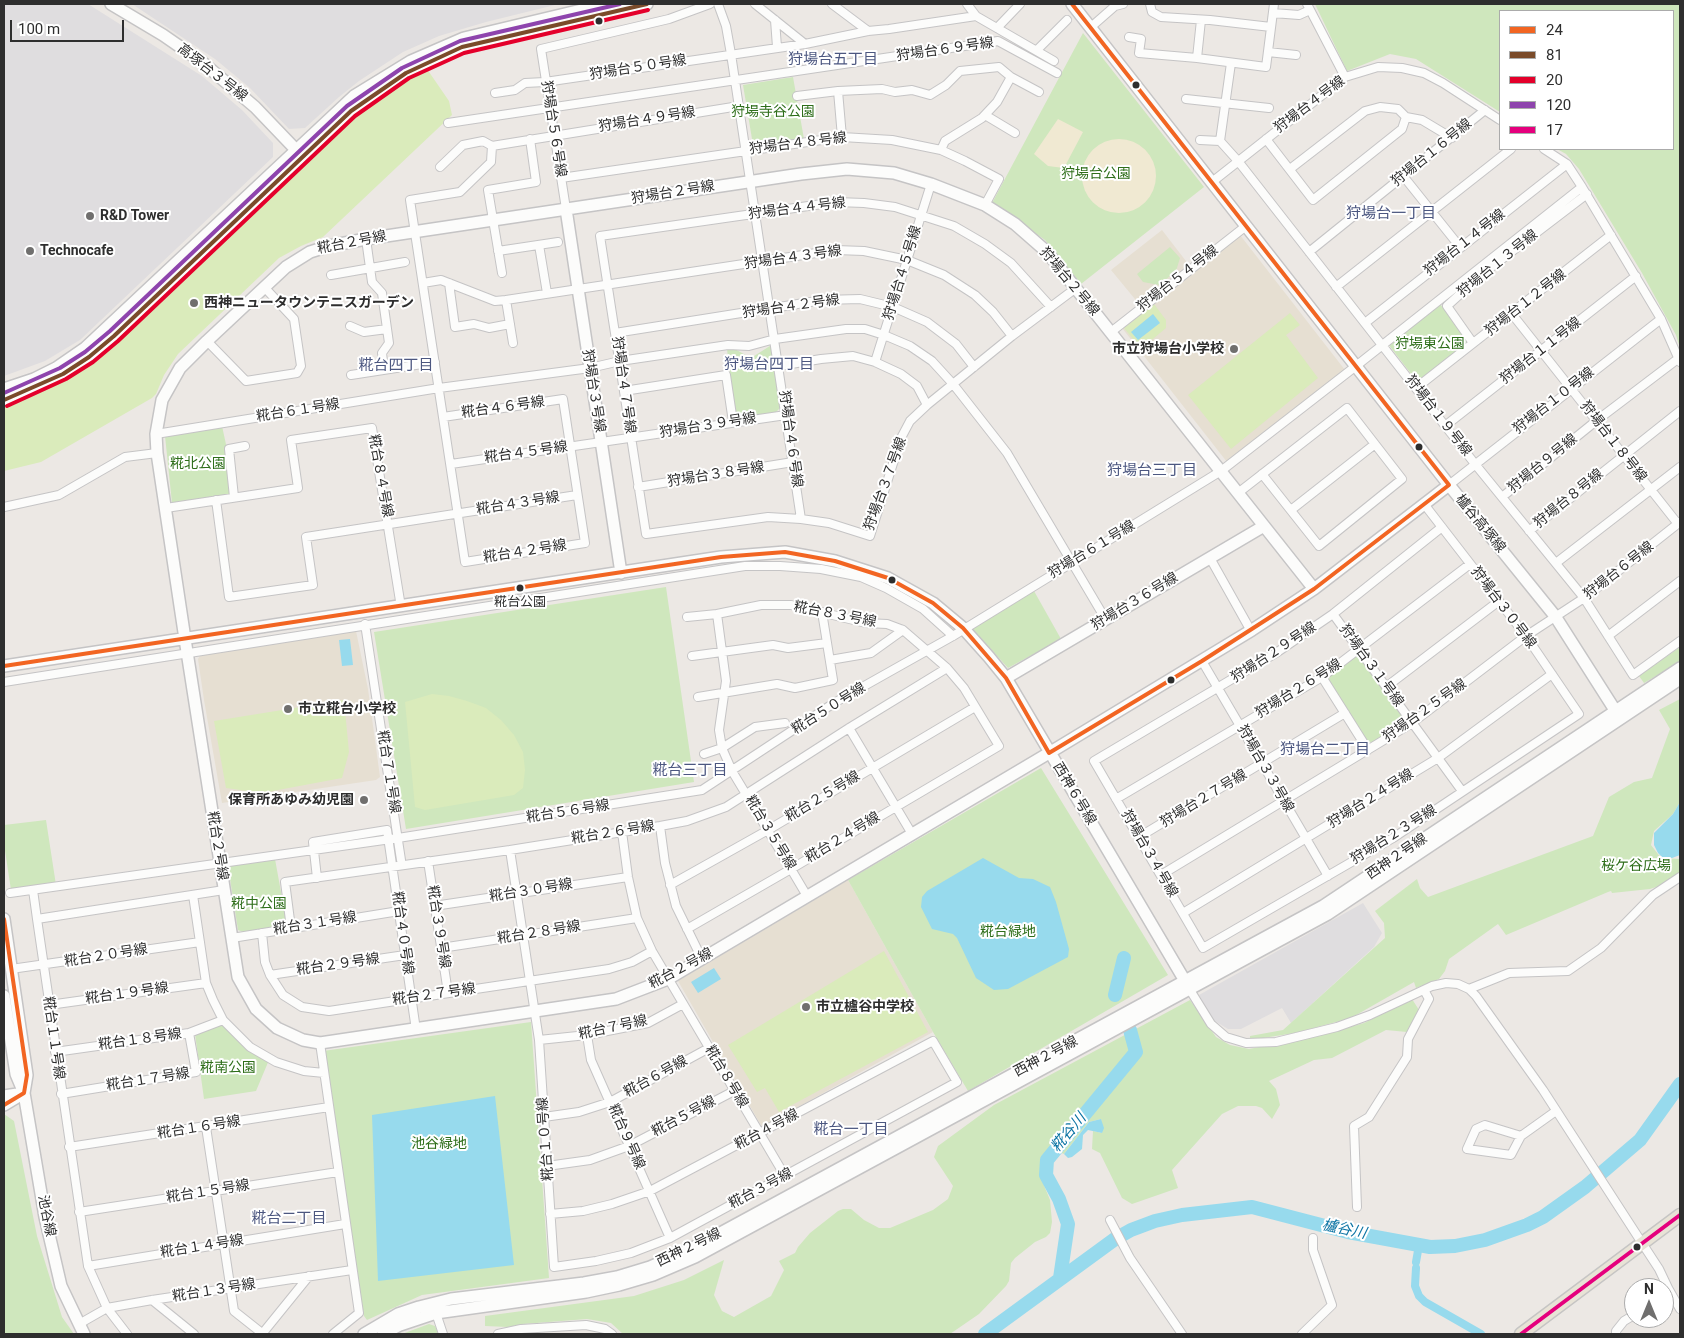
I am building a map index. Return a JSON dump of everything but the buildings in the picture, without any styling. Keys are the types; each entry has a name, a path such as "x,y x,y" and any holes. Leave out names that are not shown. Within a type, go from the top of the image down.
{"main road":[{"path":"1521,1334 1680,1215"}],"street":[{"name":"高塚台３号線","path":"110,4 163,35 202,62 255,107 299,153"},
{"path":"4,400 63,374 89,357 114,336 354,96 411,61 464,38 607,4"},
{"path":"4,389 34,379 56,368 85,348 299,153 351,111 406,73 462,47 647,4"},
{"name":"狩場台５６号線","path":"566,210 541,48 668,19 710,4"},
{"name":"狩場台４６号線","path":"718,4 726,26 736,81 801,518"},
{"path":"755,4 805,44"},
{"path":"832,4 868,31"},
{"path":"967,4 976,16 1054,60"},
{"path":"997,28 1020,4"},
{"name":"櫨谷高塚線","path":"1072,4 1449,485 1555,616 1618,715"},
{"path":"1091,28 1116,6 1123,4"},
{"path":"1150,4 1152,12 1161,17 1271,27"},
{"path":"1129,37 1141,40 1139,53 1266,67 1274,4"},
{"path":"1273,13 1299,16 1308,7 1345,77"},
{"name":"狩場台５０号線","path":"495,94 515,90 525,83 545,82 805,44 868,31 889,30 976,16"},
{"path":"775,20 777,47"},
{"path":"1037,50 1067,20"},
{"path":"1197,58 1201,20"},
{"name":"狩場台６９号線","path":"448,123 998,41 1057,73"},
{"path":"1268,52 1296,55"},
{"path":"1200,140 1220,141 1231,63"},
{"path":"797,96 838,91 882,89 895,92 912,90 930,95 946,85 960,71 999,67 1011,77 1039,92"},
{"name":"狩場台４号線","path":"1212,182 1345,77 1378,67 1402,68 1424,73 1499,119"},
{"path":"941,150 945,141 985,115 996,102 1011,77"},
{"path":"838,91 842,137"},
{"path":"1186,99 1269,108"},
{"name":"狩場台４９号線","path":"440,167 463,145 483,142 492,146 739,106"},
{"path":"1290,169 1365,111 1380,107 1398,109 1406,117 1422,120 1452,138"},
{"name":"狩場台１６号線","path":"1309,252 1485,110"},
{"path":"985,115 1015,133"},
{"path":"1266,139 1313,200 1402,129 1406,117"},
{"name":"狩場台４８号線","path":"561,178 842,137 892,140 941,150 999,179 985,205"},
{"path":"502,273 488,190 536,182 530,139"},
{"name":"狩場台１９号線","path":"1220,141 1238,161 1502,498 1584,598 1632,675 1680,641"},
{"path":"458,514 410,200 460,192 491,162 492,146"},
{"path":"1336,287 1510,150"},
{"path":"1546,150 1567,164 1585,190 1661,319 1680,360"},
{"name":"狩場台１４号線","path":"1365,323 1567,164"},
{"name":"狩場台２号線","path":"566,210 751,181 846,169 894,173 931,184 985,205 1015,224 1047,252 1314,589"},
{"path":"1404,177 1460,247"},
{"name":"狩場台４５号線","path":"875,362 931,184"},
{"name":"狩場台１３号線","path":"1474,343 1446,306 1585,190"},
{"name":"狩場台６１号線","path":"953,636 963,628 1221,471 1585,190"},
{"name":"狩場台４４号線","path":"600,236 836,202 864,202 922,214 954,226 985,244 1011,263 1051,307"},
{"name":"糀台２号線","path":"566,210 366,239 329,246 310,252 286,267 207,341 180,368 162,400 156,434 157,453 219,864 238,977 256,1009 277,1028 303,1040 320,1043 616,999 668,979 1251,631 1314,589 1449,485"},
{"name":"狩場台３号線","path":"566,210 621,573"},
{"name":"狩場台５４号線","path":"1111,332 1246,226"},
{"name":"狩場台４７号線","path":"600,236 646,534"},
{"name":"狩場台１２号線","path":"1416,388 1611,236"},
{"path":"366,239 372,282 382,293 387,328 389,343 382,353 384,370"},
{"path":"498,251 558,242"},
{"path":"540,245 547,294"},
{"name":"狩場台４３号線","path":"449,283 495,301 836,250 864,251 907,260 944,274 975,295 993,312 1012,336"},
{"path":"331,275 405,262"},
{"name":"狩場台１１号線","path":"1445,426 1636,276"},
{"path":"423,283 441,280 449,283 454,326 474,324 489,328 510,324"},
{"path":"207,341 246,381 297,373 301,366 294,319 265,288"},
{"name":"狩場台３７号線","path":"646,534 768,517 801,518 829,523 870,536 901,438 910,421 1012,336 1076,288"},
{"name":"狩場台４２号線","path":"615,333 771,310 823,300 860,299 893,307 928,322 956,344 974,367"},
{"path":"506,300 513,343"},
{"name":"狩場台１８号線","path":"1512,314 1651,491 1679,523"},
{"name":"狩場台１０号線","path":"1449,485 1570,388 1661,319"},
{"path":"350,326 364,332 387,328"},
{"name":"糀台６１号線","path":"156,434 439,388 590,368 620,361 728,345 749,346 775,339 846,329 865,329 910,346 932,361 953,384 1007,453 1106,620"},
{"path":"779,366 854,356 875,362 901,374 917,386 927,405"},
{"name":"狩場台９号線","path":"1502,498 1596,421 1680,360"},
{"path":"351,375 435,362"},
{"path":"624,390 726,375 733,422"},
{"name":"糀台４６号線","path":"444,417 563,399 570,447"},
{"path":"1238,493 1262,474 1347,408 1402,479 1320,546 1262,474"},
{"name":"狩場台８号線","path":"1529,530 1680,411"},
{"name":"狩場台３９号線","path":"601,442 786,414"},
{"name":"糀台８４号線","path":"166,508 298,488 290,440 372,428 401,606"},
{"name":"糀台４５号線","path":"451,464 601,442"},
{"path":"1291,510 1375,444"},
{"path":"234,497 229,449 245,446"},
{"path":"570,447 577,495"},
{"path":"4,506 59,495 126,457 157,453"},
{"name":"狩場台３８号線","path":"638,488 793,462"},
{"path":"1556,563 1680,468"},
{"name":"糀台４３号線","path":"216,500 229,597 313,585 306,537 577,495"},
{"name":"糀台４２号線","path":"458,514 465,562 585,542 577,495"},
{"name":"狩場台３０号線","path":"1424,504 1526,636 1579,714"},
{"name":"狩場台６号線","path":"1555,616 1584,598 1679,523"},
{"name":"狩場台３６号線","path":"1006,678 1264,526"},
{"name":"狩場台２９号線","path":"1094,761 1276,653 1333,614 1442,528"},
{"name":"西神６号線","path":"4,666 721,557 785,552 835,561 888,578 933,603 963,628 1006,678 1188,986"},
{"path":"1210,558 1251,631"},
{"name":"狩場台２６号線","path":"1116,799 1322,677 1470,564"},
{"path":"4,682 745,566 821,569 861,578 886,588 923,609 953,636"},
{"path":"1608,636 1680,581"},
{"path":"1386,687 1499,601"},
{"name":"糀台８３号線","path":"687,617 717,614 761,605 791,605 866,623 887,624 903,630 947,668 964,688 999,746"},
{"path":"698,697 776,684 795,688 833,680 822,612"},
{"path":"717,614 726,681 719,730 722,748 732,771"},
{"name":"狩場台３１号線","path":"1333,614 1462,792"},
{"name":"狩場台２５号線","path":"1161,874 1412,723 1555,616"},
{"name":"糀台７１号線","path":"365,624 401,860"},
{"path":"830,660 871,653 903,630"},
{"name":"糀台５０号線","path":"732,771 834,703 953,636"},
{"path":"692,656 773,644 788,648 827,643"},
{"name":"狩場台３３号線","path":"1202,661 1328,876"},
{"name":"糀台２６号線","path":"292,928 285,882 510,850 660,826 687,821 726,807 947,668"},
{"name":"西神２号線","path":"364,1334 398,1314 435,1308 586,1292 653,1275 687,1261 1188,986 1328,914 1618,715 1680,668"},
{"name":"狩場台２４号線","path":"1183,913 1306,840 1438,758 1552,674"},
{"path":"1322,677 1368,750"},
{"name":"西神２号線","path":"1618,715 1680,679"},
{"name":"糀台２５号線","path":"670,885 768,830 975,707"},
{"name":"狩場台２７号線","path":"1139,837 1345,713"},
{"name":"狩場台２３号線","path":"1204,948 1393,838 1579,714"},
{"path":"704,754 722,748 755,727 785,723"},
{"path":"849,728 912,834"},
{"name":"糀台２４号線","path":"687,929 999,746"},
{"name":"狩場台３４号線","path":"1094,761 1204,948"},
{"name":"糀台５６号線","path":"388,840 702,790 732,771"},
{"name":"糀台３５号線","path":"732,771 807,896"},
{"path":"660,826 670,885 676,906 702,959"},
{"path":"317,878 313,842 387,830 388,840"},
{"name":"糀台８号線","path":"622,832 628,877 637,918 652,951 785,1176"},
{"name":"糀台４０号線","path":"388,840 416,1030"},
{"path":"10,894 314,850"},
{"name":"糀台１０号線","path":"510,850 539,1040 554,1267"},
{"name":"糀台３９号線","path":"428,861 448,993"},
{"name":"糀台３０号線","path":"434,906 628,877"},
{"path":"1468,989 1509,973 1568,971 1601,948 1653,895 1680,877"},
{"name":"糀台１１号線","path":"33,890 61,1094 88,1266 107,1308 127,1334"},
{"path":"36,920 224,890"},
{"path":"193,895 206,983 223,1020 250,1047 276,1062 304,1071 324,1073"},
{"name":"糀台３１号線","path":"232,938 399,911"},
{"name":"糀台２８号線","path":"441,948 637,918"},
{"path":"4,919 26,1075 24,1093"},
{"name":"糀台２７号線","path":"262,933 265,962 270,975 283,995 302,1007 329,1011 609,970 632,962 652,951"},
{"name":"糀台２０号線","path":"11,969 200,942"},
{"name":"糀台２９号線","path":"270,975 405,955"},
{"name":"糀台１９号線","path":"49,1006 206,983"},
{"path":"1188,986 1211,1024 1226,1037 1246,1043 1276,1042 1337,1027 1370,1015 1424,990 1446,983 1458,984 1468,989 1481,1004 1556,1111 1659,1269 1662,1278"},
{"path":"1357,1207 1354,1126 1369,1117 1407,1057 1408,1039 1429,999 1424,990"},
{"path":"4,996 16,1074 24,1093"},
{"name":"糀台７号線","path":"539,1040 587,1035 648,1023 683,1004"},
{"name":"糀台１８号線","path":"55,1052 190,1033 223,1020"},
{"name":"糀台１７号線","path":"61,1094 196,1072 190,1033"},
{"name":"糀台９号線","path":"587,1035 591,1060 670,1238"},
{"name":"糀台４号線","path":"550,1214 583,1211 612,1204 650,1191 933,1041 957,1082"},
{"path":"320,1043 359,1313 333,1334"},
{"name":"糀台６号線","path":"544,1117 579,1112 610,1102 709,1048"},
{"name":"糀台３号線","path":"554,1267 596,1262 631,1253 670,1238 957,1082"},
{"name":"糀台５号線","path":"547,1166 590,1160 629,1146 734,1091"},
{"path":"4,1096 24,1093"},
{"path":"4,1105 24,1093"},
{"name":"池谷線","path":"24,1093 45,1217 61,1286 84,1334"},
{"name":"糀台１６号線","path":"69,1147 329,1107"},
{"path":"1522,1136 1485,1125 1476,1129 1467,1149 1511,1155 1522,1136 1556,1111"},
{"path":"206,1127 234,1312 262,1334 309,1276"},
{"name":"糀台１５号線","path":"79,1212 338,1172"},
{"path":"1110,1220 1130,1258 1182,1334"},
{"name":"糀台１４号線","path":"88,1266 346,1224"},
{"path":"1302,1334 1332,1305 1313,1250 1313,1238"},
{"name":"糀台１３号線","path":"78,1324 107,1308 352,1270"},
{"path":"152,1300 194,1334"},
{"path":"435,1308 442,1334"},
{"name":"西神２号線","path":"383,1334 435,1308"},
{"path":"1616,1334 1616,1331 1624,1321"},
{"path":"498,1334 521,1329 586,1325 605,1329 612,1334"}],"shaded area":[{"path":"4,4 88,4 202,76 242,110 273,143 273,157 80,340 45,361 4,376"},
{"path":"132,4 555,5 439,36 403,52 359,81 305,128 289,129 250,88 215,59"},
{"path":"1162,230 1189,265 1139,304 1111,270"},
{"name":"市立狩場台小学校","path":"1240,235 1345,370 1227,462 1122,328"},
{"name":"市立糀台小学校","path":"356,631 368,689 380,777 376,780 222,803 198,659 201,654"},
{"name":"市立櫨谷中学校","path":"848,880 933,1032 762,1127 678,981"},
{"path":"1363,903 1382,933 1374,947 1291,1023 1282,1008 1241,1029 1228,1029 1213,1020 1199,995"}],"green space":[{"path":"1315,4 1680,4 1680,348 1676,335 1642,273 1579,169 1566,154 1559,150 1674,150 1674,10 1499,10 1499,111 1416,59 1390,54 1347,71"},
{"name":"狩場台公園","path":"1083,33 1204,187 1081,284 1045,240 992,203"},
{"name":"西神ニュータウンテニスガーデン","path":"427,69 449,101 452,115 323,237 279,258 178,354 152,398 41,462 4,471 4,406 50,387 79,372 110,348 342,126 400,83"},
{"name":"狩場寺谷公園","path":"793,77 804,139 753,145 743,85"},
{"path":"1170,247 1180,258 1176,271 1159,285 1143,282 1137,274"},
{"path":"1154,304 1166,320 1166,328 1141,349 1124,328"},
{"name":"狩場東公園","path":"1440,304 1471,343 1419,384 1388,344"},
{"path":"1290,313 1300,325 1286,335 1318,378 1231,449 1188,395"},
{"path":"773,344 782,406 776,412 741,417 735,415 727,349 733,348 751,358"},
{"name":"糀北公園","path":"222,426 227,449 232,494 172,503 165,436"},
{"name":"糀台公園","path":"666,587 694,782 406,829 374,632"},
{"path":"1034,591 1061,639 1008,668 972,628"},
{"path":"1680,647 1680,662 1644,683 1639,676"},
{"path":"1355,657 1359,657 1404,719 1403,723 1373,742 1368,742 1329,680 1329,675"},
{"path":"432,694 449,696 486,708 501,720 514,735 523,752 525,770 523,788 514,795 425,810 415,807 405,702"},
{"name":"桜ケ谷広場","path":"1680,699 1680,802 1673,814 1654,831 1651,845 1661,858 1680,859 1680,874 1662,885 1650,889 1608,892 1506,935 1498,924 1449,959 1445,971 1439,979 1416,988 1414,982 1351,1018 1295,1033 1250,1040 1250,1036 1283,1030 1385,938 1384,923 1375,911 1417,879 1420,888 1428,897 1593,836 1609,797 1634,782 1652,778 1670,729 1659,710"},
{"path":"344,700 349,752 342,778 262,793 226,788 214,721"},
{"name":"糀台緑地","path":"1041,768 1168,975 968,1091 848,880"},
{"path":"46,820 56,885 11,890 4,844 4,825"},
{"name":"糀中公園","path":"275,859 287,925 243,932 238,930 228,866"},
{"path":"884,951 928,1032 779,1112 765,1088 757,1092 728,1045"},
{"path":"1412,999 1419,1010 1407,1032 1386,1030 1332,1058 1314,1060 1269,1081 1276,1089 1280,1105 1272,1119 1262,1108 1256,1106 1238,1106 1222,1114 1172,1170 1178,1188 1132,1204 1122,1198 1100,1153 1092,1149 1093,1131 1102,1133 1101,1119 1089,1122 1064,1154 1053,1149 1045,1156 1041,1167 1041,1178 1050,1200 1052,1222 1050,1233 1015,1258 1011,1263 1009,1281 1006,1286 979,1314 950,1334 623,1334 611,1323 587,1319 508,1327 485,1326 485,1316 634,1296 684,1280 724,1260 714,1295 722,1311 734,1317 771,1296 784,1270 779,1261 795,1253 810,1233 838,1211 851,1209 864,1220 879,1228 890,1228 933,1210 948,1199 953,1186 934,1157 938,1146 994,1105 1190,1000 1216,1037 1230,1045 1249,1049 1321,1035 1364,1023"},
{"name":"池谷緑地","path":"531,1022 549,1278 422,1295 367,1320 364,1316 323,1051"},
{"name":"糀南公園","path":"222,1023 269,1060 256,1091 204,1099 195,1034"},
{"path":"4,1114 14,1121 37,1236 62,1317 74,1334 4,1334"},
{"path":"429,1324 435,1326 439,1334 402,1334"}],"sand":[{"path":"1058,119 1083,132 1064,168 1048,166 1034,154"},
{"path":"1119,139 1140,145 1150,155 1156,176 1150,197 1140,207 1119,213 1098,207 1088,197 1082,176 1088,155 1098,145"}],"water":[{"path":"1153,314 1160,323 1138,340 1131,332"},
{"path":"350,639 353,665 342,666 339,640"},
{"path":"1680,802 1680,855 1672,858 1662,857 1654,845 1654,833 1673,814"},
{"path":"983,858 1019,878 1033,879 1050,887 1069,949 1068,957 1008,989 994,990 976,978 957,938 953,934 932,929 921,907 922,897 927,891"},
{"path":"714,968 721,979 698,993 691,982"},
{"path":"495,1096 514,1265 378,1281 372,1115"},
{"path":"1101,1119 1104,1128 1102,1133 1088,1130 1083,1135 1082,1149 1068,1158 1064,1154 1089,1122"}],"waterway":[{"name":"糀谷川","path":"1115,995 1124,958"},
{"name":"糀谷川","path":"1060,1278 1068,1224 1059,1199 1046,1175 1047,1160 1136,1052 1130,1030"},
{"name":"櫨谷川","path":"985,1334 1115,1239 1131,1230 1155,1221 1182,1215 1252,1207 1348,1232 1430,1247 1455,1246 1485,1240 1527,1225 1543,1217 1585,1187 1640,1140 1680,1084"},
{"path":"1416,1262 1419,1245"},
{"path":"1416,1268 1415,1286 1419,1296 1425,1302 1481,1334"}],"transit line":[{"name":"120","path":"4,393 60,368 85,352 110,331 347,106 402,68 460,41 620,4"},
{"name":"81","path":"4,400 63,374 89,357 114,336 351,111 406,73 462,47 647,4"},
{"name":"24","path":"4,666 721,557 785,552 835,561 888,578 933,603 963,628 1006,678 1049,753 1202,661 1314,589 1449,485 1072,4"},
{"name":"20","path":"7,406 66,379 93,362 118,341 355,116 409,78 464,53 648,10"},
{"name":"24","path":"4,919 27,1075 24,1093 4,1105"},
{"name":"17","path":"1521,1334 1680,1215"}],"place":[{"name":"R&D Tower","path":"90,216"},
{"name":"Technocafe","path":"30,251"},
{"name":"西神ニュータウンテニスガーデン","path":"194,303"},
{"name":"市立狩場台小学校","path":"1234,349"},
{"name":"糀台公園","path":"520,588"},
{"name":"市立糀台小学校","path":"288,709"},
{"name":"保育所あゆみ幼児園","path":"364,800"},
{"name":"市立櫨谷中学校","path":"806,1007"}],"district":[{"name":"狩場台五丁目","path":"833,60"},
{"name":"狩場台一丁目","path":"1391,214"},
{"name":"狩場台四丁目","path":"769,365"},
{"name":"糀台四丁目","path":"396,366"},
{"name":"狩場台三丁目","path":"1152,471"},
{"name":"狩場台二丁目","path":"1325,750"},
{"name":"糀台三丁目","path":"690,771"},
{"name":"糀台一丁目","path":"851,1130"},
{"name":"糀台二丁目","path":"289,1219"}]}
